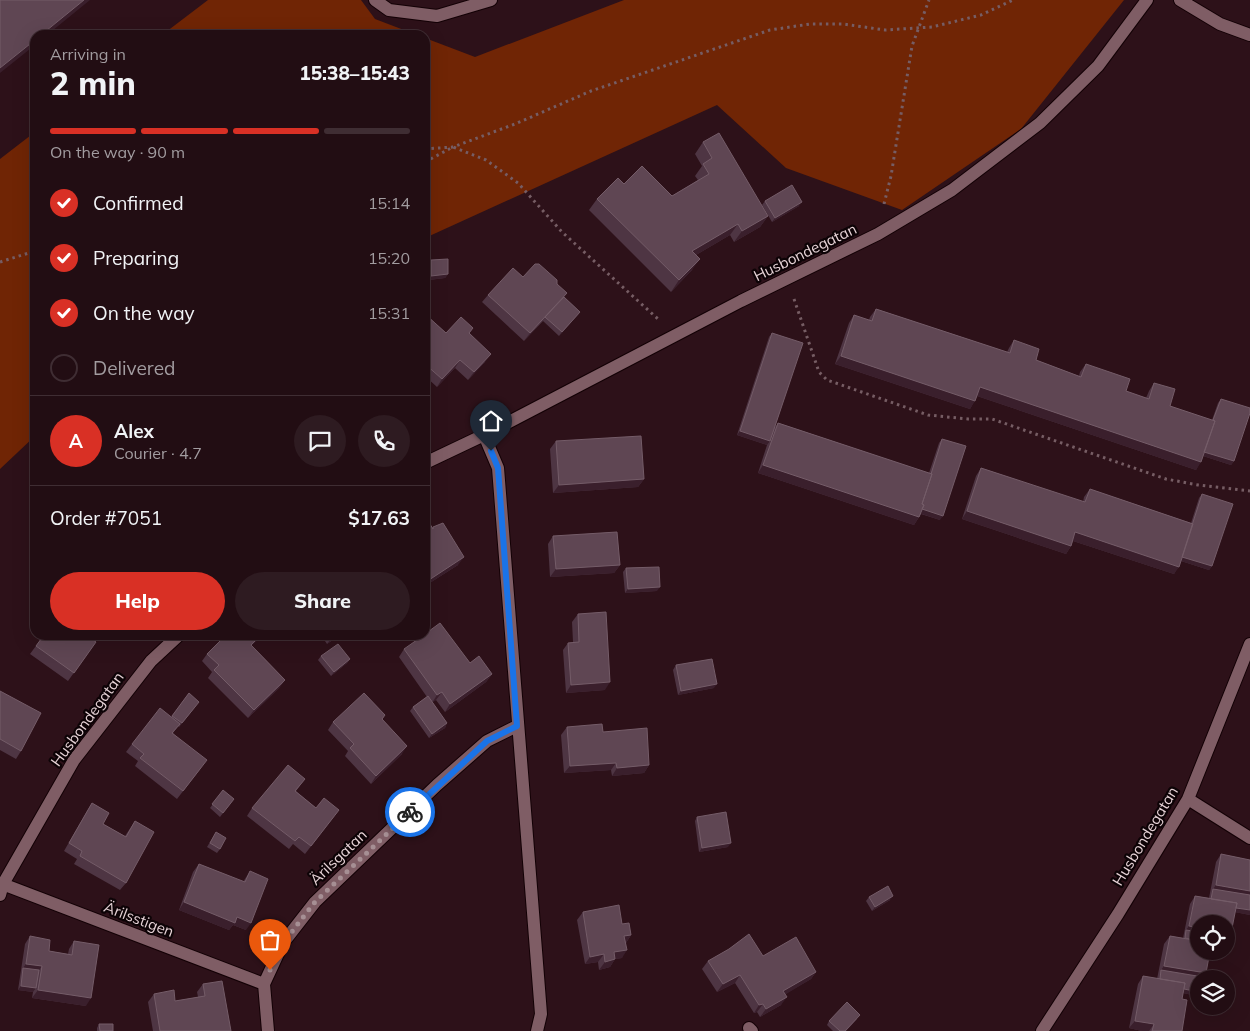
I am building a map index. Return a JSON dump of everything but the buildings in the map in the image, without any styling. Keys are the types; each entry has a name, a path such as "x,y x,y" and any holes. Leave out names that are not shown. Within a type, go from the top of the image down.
{"street":[{"path":"375,0 389,10 437,16 490,0"},
{"name":"Husbondegatan","path":"430,461 484,435 878,234 952,190 1040,123 1098,66 1147,0"},
{"path":"1180,0 1220,24 1250,35"},
{"path":"484,435 498,468 541,1014 537,1031"},
{"name":"Husbondegatan","path":"1,887 74,760 151,661 174,640"},
{"name":"Husbondegatan","path":"1042,1031 1118,914 1188,799 1250,644"},
{"name":"Ärilsgatan","path":"268,1031 264,984 283,943 315,902 437,785 487,741 517,726"},
{"path":"1188,799 1250,838"},
{"name":"Ärilsstigen","path":"1,887 264,984"}],"path":[{"path":"878,234 891,176 912,46 929,0"},
{"path":"430,159 453,147 516,124 592,91 770,30 810,24 843,24 885,30 932,27 981,16 1013,0"},
{"path":"430,149 453,147 486,160 518,183 562,232 659,320 672,338"},
{"path":"0,262 30,253"},
{"path":"787,279 819,372 826,380 928,415 992,419 1166,479 1250,491"}],"shaded area":[{"path":"208,0 361,0 375,19 404,30 169,30"},
{"path":"624,0 1124,0 1021,129 902,210 786,168 717,105 430,236 430,40 475,57"},
{"path":"30,136 30,441 0,469 0,159"}],"way so far":[{"path":"270,970 283,943 315,902 410,812"}],"route":[{"path":"410,812 437,785 487,741 517,726 498,468 491,451"}]}
